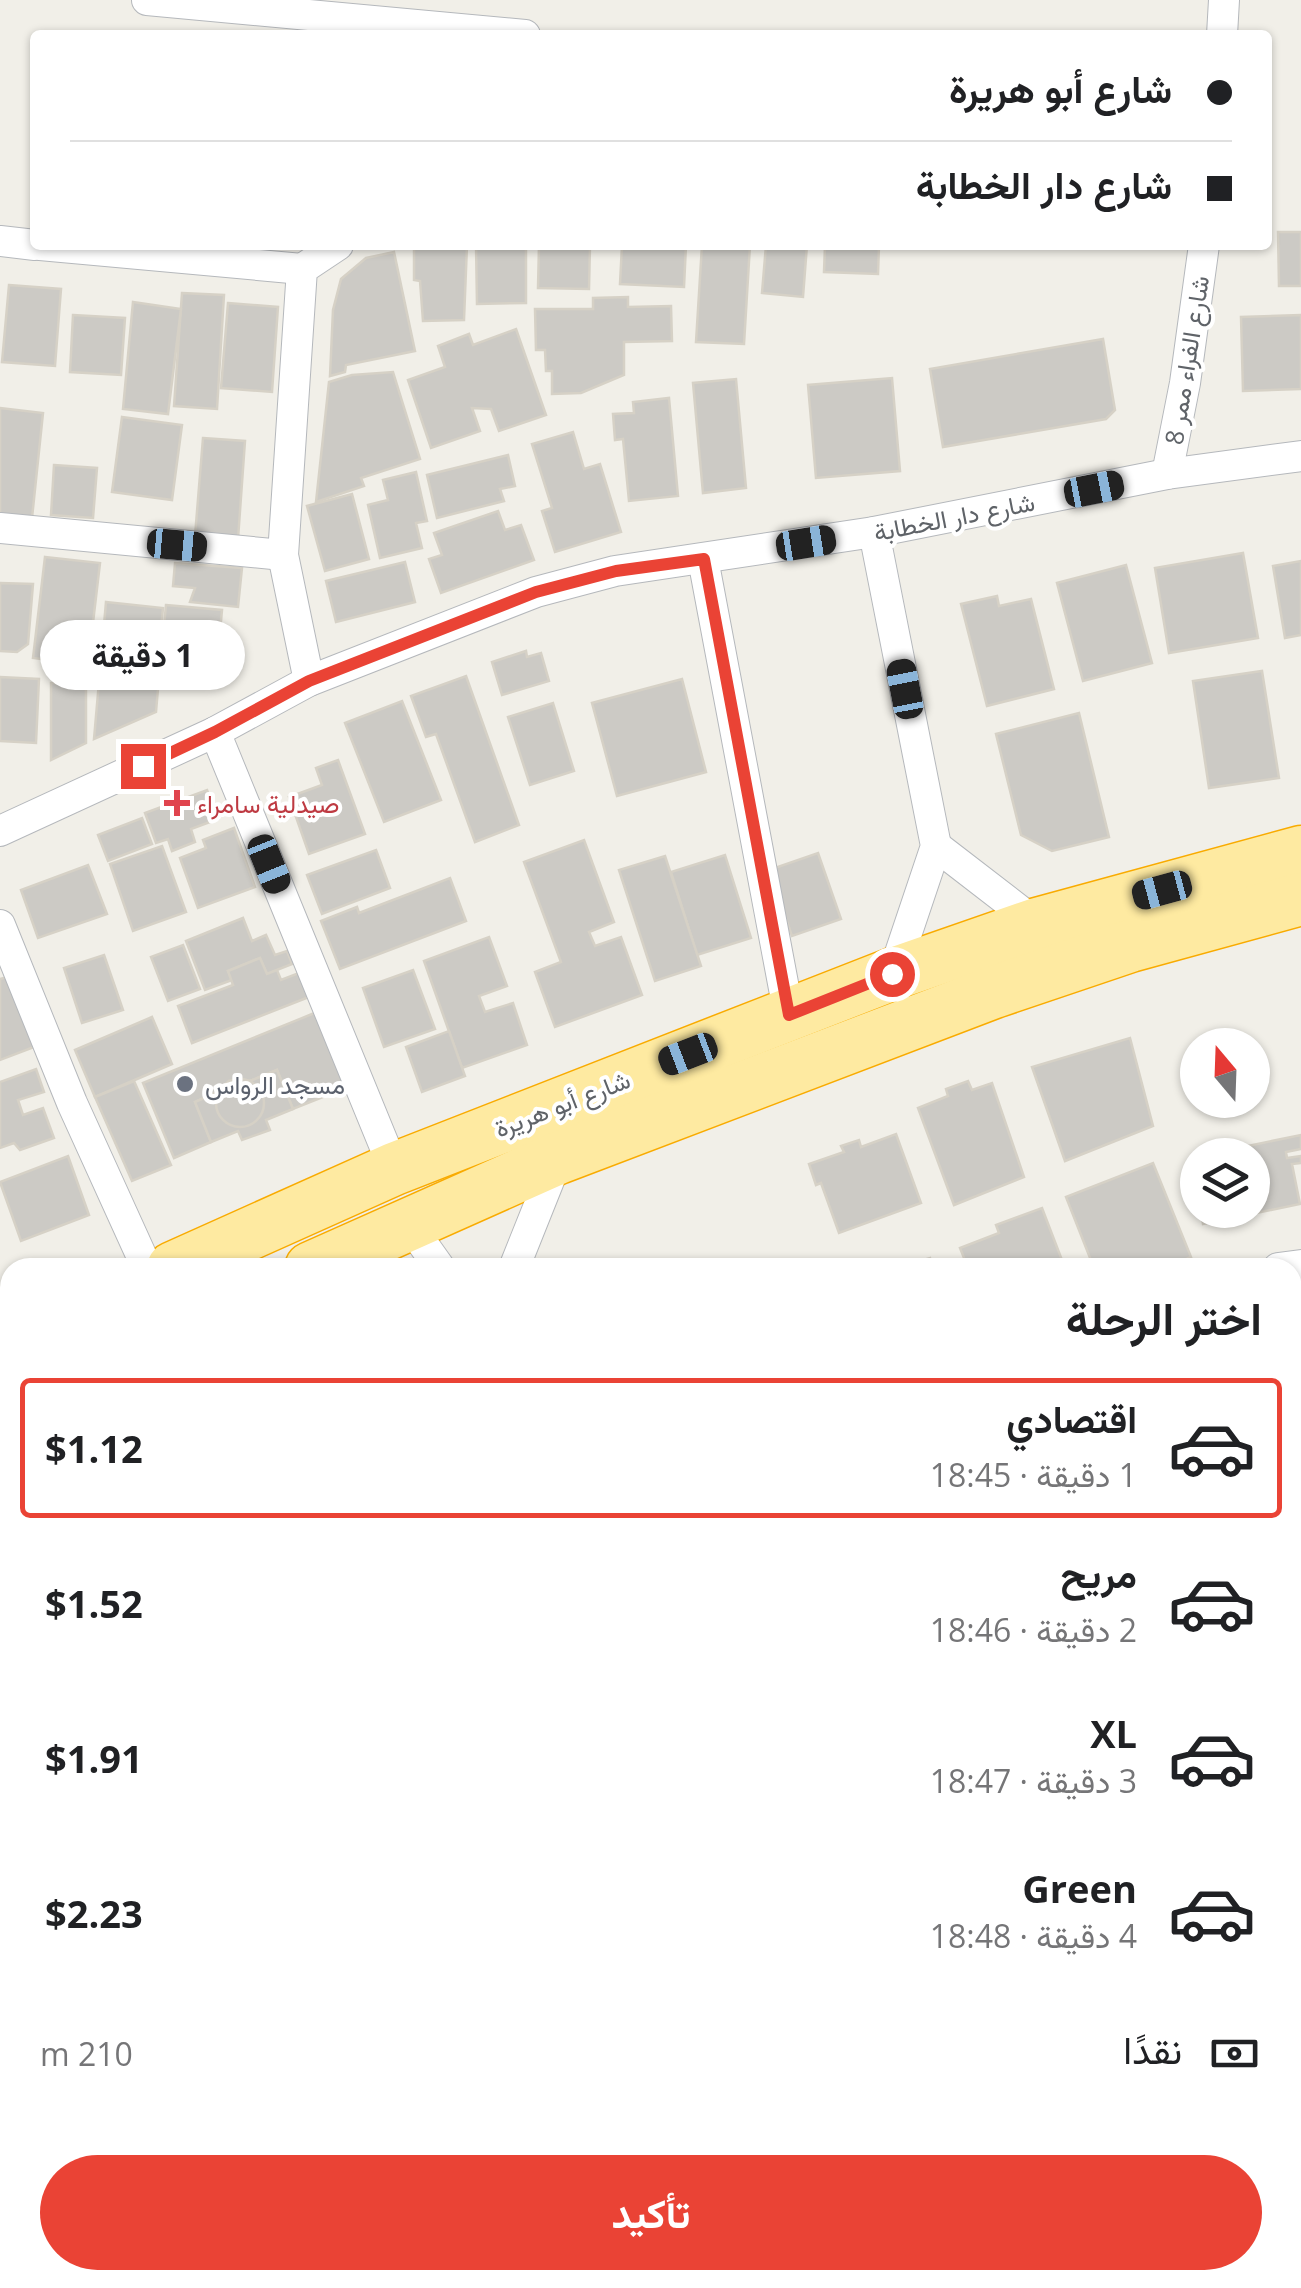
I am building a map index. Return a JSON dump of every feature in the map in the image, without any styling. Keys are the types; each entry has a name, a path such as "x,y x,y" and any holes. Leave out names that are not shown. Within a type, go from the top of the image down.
{"highway":[{"name":"شارع أبو هريرة","path":"195,1258 394,1169 892,974 1037,924 1301,852"},
{"name":"شارع أبو هريرة","path":"333,1258 558,1158 994,992 1130,946 1301,899"}],"street":[{"path":"147,0 434,30"},
{"path":"1222,30 1224,0"},
{"path":"0,242 30,244"},
{"path":"95,250 302,268 330,250"},
{"name":"شارع الفراء ممر 8","path":"1167,474 1185,383 1203,250"},
{"path":"302,268 283,555 309,681"},
{"name":"شارع دار الخطابة","path":"0,832 215,732 309,681 536,592 616,571 874,532 1167,474 1301,456"},
{"path":"0,528 283,555"},
{"path":"874,532 936,846 892,974"},
{"path":"704,559 789,1015"},
{"path":"215,732 394,1169"},
{"path":"936,846 1037,924"},
{"path":"0,925 72,1103 142,1258"},
{"path":"518,1258 558,1158"},
{"path":"408,1223 433,1258"}],"building":[{"path":"1278,232 1301,232 1301,286 1279,286"},
{"path":"414,250 467,250 464,320 423,321 420,281 414,280"},
{"path":"476,250 526,250 526,303 477,304"},
{"path":"539,250 590,250 589,289 538,288"},
{"path":"622,250 686,250 684,287 620,284"},
{"path":"702,250 750,250 744,344 696,342"},
{"path":"766,250 807,250 803,297 762,293"},
{"path":"825,250 879,250 878,274 824,272"},
{"path":"394,252 415,351 346,365 345,372 330,376 333,310 341,279 366,258"},
{"path":"9,285 61,289 55,366 2,362"},
{"path":"182,293 224,295 217,409 174,406"},
{"path":"628,297 628,307 671,306 672,341 624,342 624,375 581,393 552,394 552,371 546,371 545,350 536,350 535,309 593,309 593,298"},
{"path":"133,302 181,309 168,414 123,409"},
{"path":"228,303 278,307 272,392 221,388"},
{"path":"73,315 125,318 121,375 70,372"},
{"path":"1301,315 1301,389 1243,391 1241,317"},
{"path":"516,329 546,415 499,431 491,409 472,408 480,431 431,448 408,380 445,367 438,346 469,334 473,345"},
{"path":"1103,339 1115,410 1106,419 943,447 930,369"},
{"path":"393,372 420,459 361,478 364,486 316,502 329,382 352,375"},
{"path":"892,378 900,471 816,478 808,385"},
{"path":"736,379 746,488 703,493 693,383"},
{"path":"669,398 678,496 629,501 623,439 615,440 613,414 634,413 633,402"},
{"path":"0,408 43,413 32,518 0,514"},
{"path":"122,417 182,425 172,500 112,492"},
{"path":"573,432 584,469 600,464 621,532 555,552 542,511 552,508 532,444"},
{"path":"203,438 245,441 238,539 195,536"},
{"path":"508,455 515,486 500,489 504,501 437,518 427,475"},
{"path":"54,465 97,468 93,518 51,515"},
{"path":"416,472 427,521 416,523 422,548 380,558 368,505 388,500 383,480"},
{"path":"352,494 369,559 325,571 307,506"},
{"path":"498,511 505,530 521,525 534,560 441,593 429,559 442,555 434,533"},
{"path":"1243,553 1258,638 1169,653 1155,568"},
{"path":"45,557 100,563 88,665 33,658"},
{"path":"1301,561 1301,635 1285,638 1273,566"},
{"path":"405,562 415,602 336,622 326,581"},
{"path":"175,563 242,568 238,607 190,602 195,588 173,586"},
{"path":"1126,565 1152,663 1083,681 1057,583"},
{"path":"0,583 33,584 28,644 17,652 0,651"},
{"path":"997,596 999,606 1031,599 1054,689 987,706 961,604"},
{"path":"106,602 163,608 160,638 154,638 151,670 122,668 121,674 159,677 156,712 94,739"},
{"path":"166,605 222,610 219,644 208,643 206,671 160,667"},
{"path":"526,651 527,657 541,653 549,681 502,695 492,662"},
{"path":"1262,671 1279,778 1209,788 1193,681"},
{"path":"466,676 519,825 475,842 436,734 426,737 411,696"},
{"path":"0,677 39,679 36,743 0,741"},
{"path":"682,679 706,772 617,796 592,703"},
{"path":"51,683 86,683 86,743 51,760"},
{"path":"402,701 441,800 384,822 345,723"},
{"path":"553,703 574,771 530,785 508,717"},
{"path":"1079,713 1109,837 1052,851 1021,835 996,734"},
{"path":"338,760 365,834 309,854 289,797 322,785 316,768"},
{"path":"207,790 218,819 191,829 195,842 172,851 168,839 156,843 145,813"},
{"path":"142,818 152,844 108,861 98,835"},
{"path":"234,828 255,887 198,908 180,858 206,848 203,840"},
{"path":"584,840 614,922 589,932 595,946 621,937 642,995 555,1027 535,972 561,962 524,862"},
{"path":"162,846 186,912 133,931 110,864"},
{"path":"376,850 390,888 322,914 307,875"},
{"path":"818,853 841,919 792,936 769,870"},
{"path":"725,855 751,938 697,955 671,872"},
{"path":"665,856 701,966 655,981 619,870"},
{"path":"88,865 107,914 38,938 21,890"},
{"path":"450,878 466,921 340,969 321,921 357,907 359,913"},
{"path":"243,918 252,941 266,935 275,955 287,951 292,964 267,974 260,958 228,971 232,980 205,990 186,941"},
{"path":"489,937 507,986 479,996 485,1012 513,1003 527,1045 462,1068 424,961"},
{"path":"183,945 200,989 168,1001 151,957"},
{"path":"104,955 123,1010 82,1023 64,968"},
{"path":"260,958 267,974 277,970 281,980 304,971 314,995 192,1043 178,1006 233,985 228,971"},
{"path":"413,970 435,1029 384,1047 363,988"},
{"path":"7,977 34,1047 0,1060 0,979"},
{"name":"مسجد الرواس","path":"317,1012 348,1087 293,1109 277,1070 250,1081 229,1081 218,1092 195,1102 211,1142 174,1158 143,1083"},
{"path":"152,1017 172,1064 95,1097 75,1050"},
{"path":"449,1031 465,1076 422,1092 406,1047"},
{"path":"1130,1038 1153,1126 1065,1161 1032,1067"},
{"path":"36,1069 44,1092 18,1100 23,1115 43,1108 54,1138 20,1150 14,1143 0,1148 0,1082"},
{"path":"277,1070 293,1109 266,1120 270,1130 242,1140 238,1131 211,1142 195,1102 218,1092 229,1081 250,1081"},
{"path":"240,1079 257,1086 264,1103 257,1120 240,1127 223,1120 216,1103 223,1086"},
{"path":"134,1081 171,1165 132,1181 95,1097"},
{"path":"968,1081 972,1090 992,1083 1024,1177 954,1205 918,1108 948,1096 946,1089"},
{"path":"896,1134 921,1203 839,1233 821,1183 816,1185 809,1164 844,1152 841,1146 859,1140 861,1147"},
{"path":"1301,1135 1301,1149 1286,1152 1287,1158 1301,1156 1301,1163 1292,1164 1300,1204 1270,1210 1270,1141"},
{"path":"68,1156 89,1215 21,1241 0,1182"},
{"path":"1153,1163 1191,1257 1090,1258 1066,1197"},
{"path":"1042,1208 1061,1258 964,1258 960,1248 999,1233 996,1225"}],"place":[{"name":"صيدلية سامراء","path":"177,803"},
{"name":"مسجد الرواس","path":"185,1084"}],"route":[{"path":"143,766 309,681 536,592 616,571 704,559 789,1015 892,974"}]}
